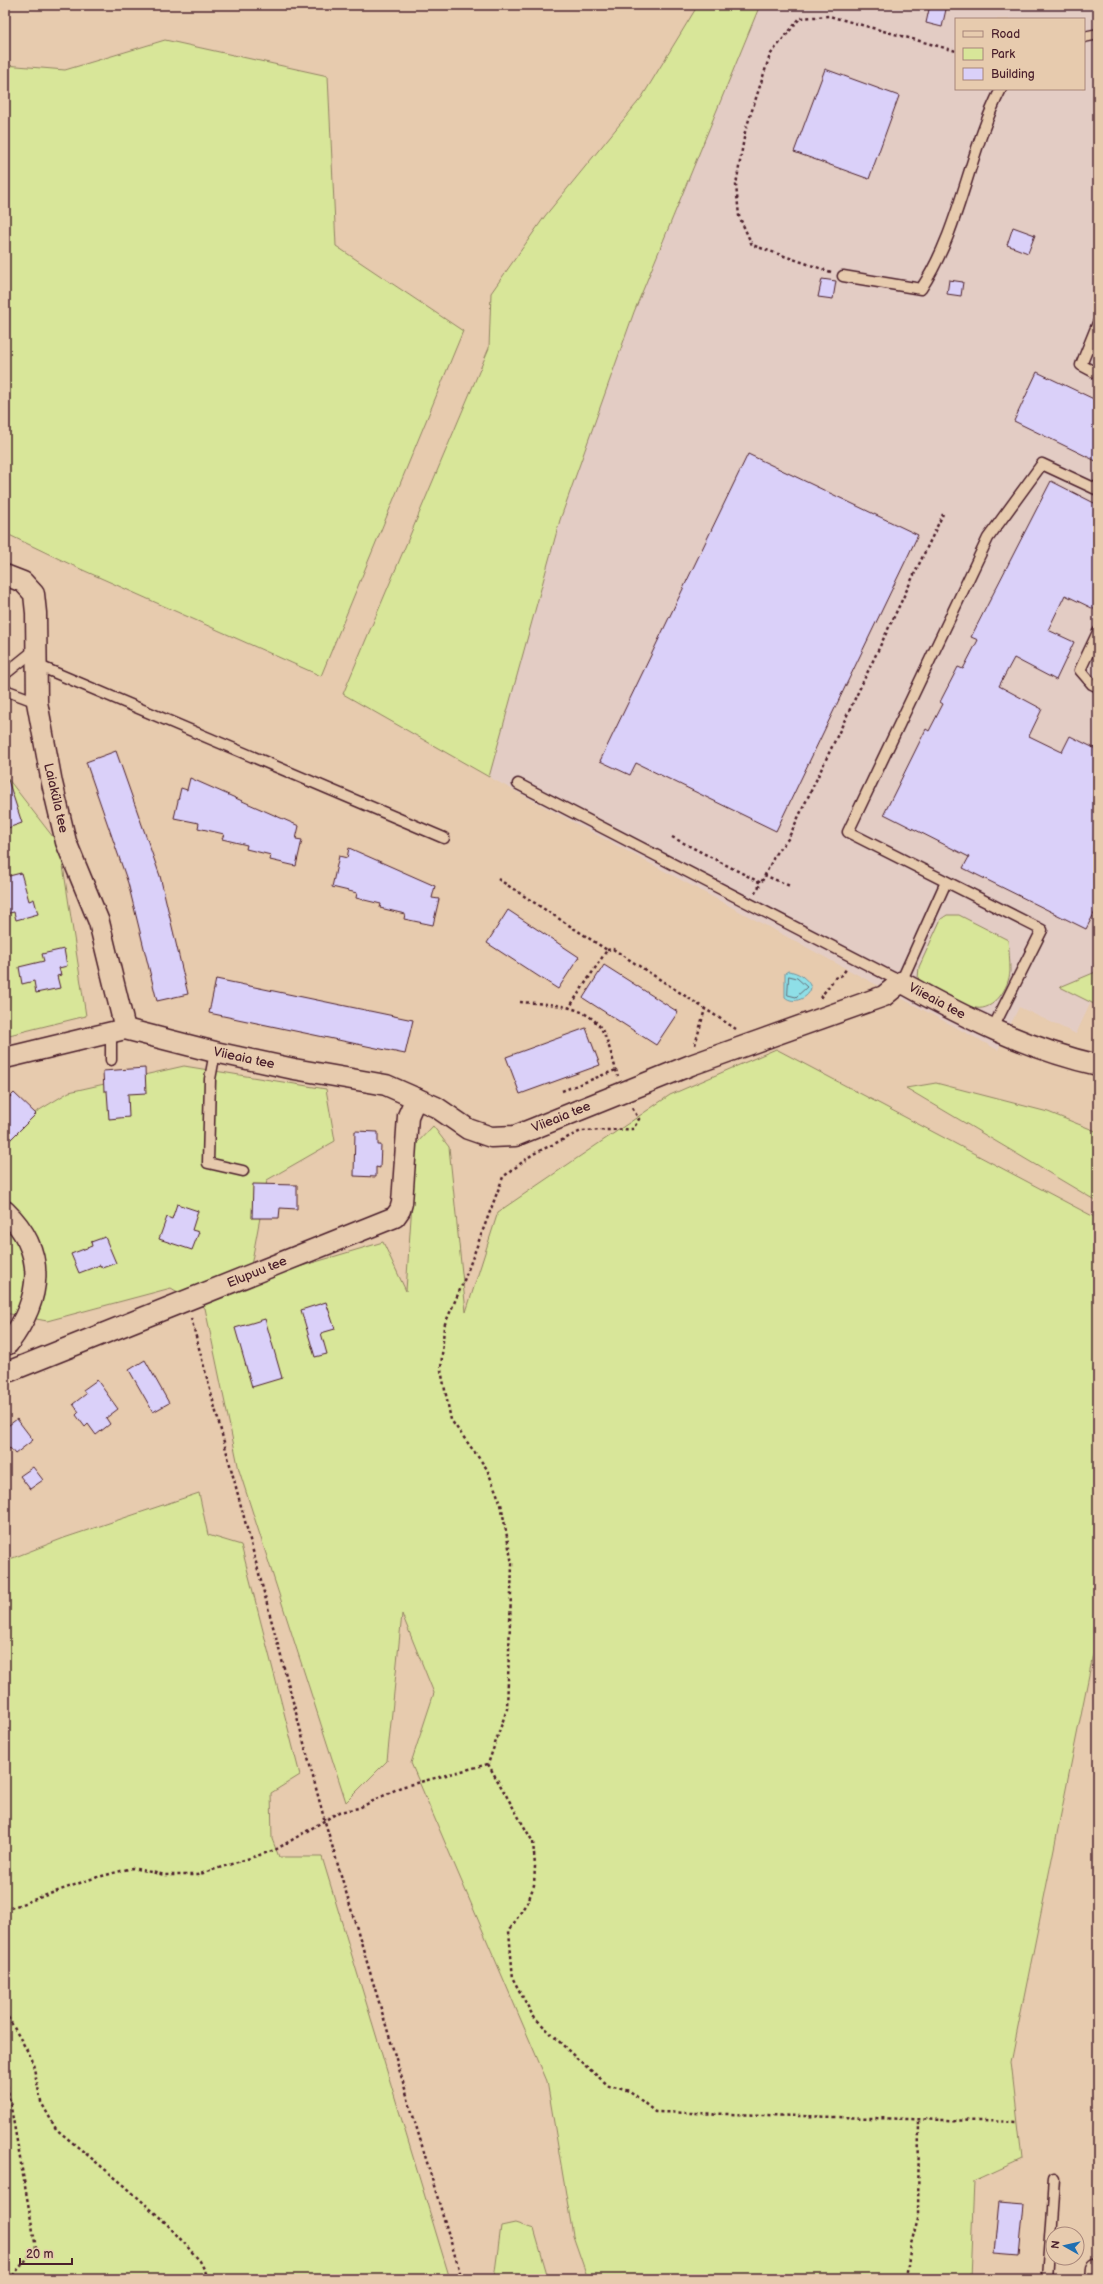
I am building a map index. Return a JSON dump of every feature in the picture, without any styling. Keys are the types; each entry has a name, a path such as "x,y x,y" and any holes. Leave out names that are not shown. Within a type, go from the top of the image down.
{"main road":[{"path":"1097,2279 1098,2268"}],"street":[{"name":"Laiaküla tee","path":"5,575 23,582 34,594 36,613 37,702 52,783 66,842 100,922 118,1030"},
{"name":"Viieaia tee","path":"5,1058 118,1030 294,1069 386,1085 436,1107 468,1129 491,1136 514,1136 621,1085 690,1065 884,996 900,982 992,1030 1063,1057 1098,1065"},
{"name":"Elupuu tee","path":"12,1370 395,1217 400,1210 402,1203 408,1116 416,1098"},
{"path":"5,1211 20,1225 34,1255 37,1273 31,1306 20,1328 7,1342 12,1370"}],"lane":[{"path":"1085,37 1098,34"},
{"path":"843,276 921,289 933,271 947,242 979,142 1001,90"},
{"path":"1098,323 1081,365 1098,374"},
{"path":"992,1030 1042,930 848,832 988,538 1042,464 1098,490"},
{"path":"1098,632 1080,670 1092,684 1098,687"},
{"path":"5,674 37,657 444,838"},
{"path":"5,690 37,702"},
{"path":"518,784 900,982 946,882"},
{"path":"111,1060 118,1030"},
{"path":"215,1052 210,1079 208,1163 243,1171"},
{"path":"1047,2279 1054,2180"}],"path":[{"path":"843,276 752,245 739,216 736,185 745,132 770,55 800,18 830,16 955,51"},
{"path":"672,837 761,882 776,853 788,839 943,514"},
{"path":"764,876 790,886"},
{"path":"498,879 606,950 613,949 740,1031"},
{"path":"569,1008 606,950"},
{"path":"520,1002 569,1008 586,1015 600,1027 621,1085 639,1119 633,1129 581,1131 533,1154 503,1177 463,1284 444,1326 441,1370 451,1420 487,1469 501,1504 512,1564 507,1709 488,1764 533,1842 534,1850 534,1885 529,1900 509,1931 512,1979 533,2016 573,2055 609,2086 630,2091 655,2112 1018,2122"},
{"path":"694,1049 705,1009"},
{"path":"562,1091 616,1070"},
{"path":"186,1300 325,1822 462,2279"},
{"path":"5,1910 91,1878 132,1868 165,1875 197,1875 275,1850 325,1822 339,1812 359,1808 401,1787 488,1764"},
{"path":"5,2012 32,2059 41,2102 56,2130 125,2186 167,2224 200,2262 209,2279"},
{"path":"5,2074 36,2248 10,2279"},
{"path":"906,2279 911,2244 918,2218 919,2119"}],"shaded area":[{"path":"760,5 1098,5 1098,987 1076,1034 1019,1007 998,1050 489,777 560,520 634,312"}],"green space":[{"path":"698,5 760,5 634,312 560,520 489,777 343,694 489,348 491,293 545,216 642,97"},
{"path":"165,40 328,76 336,246 463,331 321,676 76,567 5,533 5,65 65,70"},
{"path":"5,775 60,846 86,1016 5,1036"},
{"path":"947,915 959,915 1008,940 1010,967 1009,978 1004,991 989,1006 983,1008 971,1007 923,983 918,978 919,967 941,919"},
{"path":"1098,971 1098,1006 1060,987"},
{"path":"776,1049 1098,1219 1098,1642 1093,1655 1011,2062 1022,2159 974,2181 970,2279 588,2279 573,2236 547,2081 411,1763 434,1693 402,1614 387,1761 346,1802 239,1470 205,1308 171,1288 47,1321 5,1313 5,1131 69,1092 184,1066 326,1089 335,1141 267,1180 248,1282 383,1242 406,1291 416,1144 433,1126 449,1147 466,1312 498,1212 670,1095"},
{"path":"936,1083 1048,1112 1098,1132 1098,1202 906,1088"},
{"path":"199,1493 208,1535 241,1545 300,1775 271,1793 272,1839 279,1857 322,1857 450,2279 5,2279 5,1561 64,1538"},
{"path":"515,2223 534,2229 547,2274 554,2279 494,2279 501,2226"}],"water":[{"path":"788,971 802,976 811,987 808,994 801,999 792,1000 785,997 785,973"}],"building":[{"path":"930,5 947,5 942,27 926,23"},
{"path":"825,69 899,96 869,179 794,152"},
{"path":"1013,227 1035,235 1028,253 1007,245"},
{"path":"822,279 836,281 833,299 818,297"},
{"path":"949,280 963,282 961,296 947,294"},
{"path":"1037,372 1098,401 1098,462 1014,421"},
{"path":"748,454 918,535 776,831 636,763 630,775 600,761"},
{"path":"1051,481 1098,505 1098,611 1065,595 1048,630 1074,642 1056,680 1014,658 999,686 1042,709 1029,736 1062,752 1070,736 1098,750 1098,906 1086,929 963,868 969,857 884,814 926,729 929,731 943,704 940,702 958,667 963,669 978,640 971,637"},
{"path":"116,751 160,876 188,994 157,1001 128,883 86,762"},
{"path":"190,778 299,826 296,839 302,840 296,866 270,860 271,855 246,849 247,845 222,839 224,834 198,828 199,823 174,818 181,788 187,790"},
{"path":"8,780 22,823 5,829 5,781"},
{"path":"349,848 435,886 432,898 439,899 433,925 404,919 405,914 380,908 381,904 356,898 357,893 332,887 339,856 347,858"},
{"path":"21,873 29,901 34,899 38,914 16,920 14,912 5,914 5,877"},
{"path":"508,910 579,957 558,989 487,943"},
{"path":"64,949 67,966 59,968 61,975 57,976 60,988 36,993 34,981 22,984 19,967 44,961 42,954"},
{"path":"604,965 678,1012 656,1045 583,998"},
{"path":"216,979 413,1020 405,1054 209,1013"},
{"path":"586,1028 600,1065 520,1094 506,1057"},
{"path":"145,1068 146,1093 128,1094 129,1117 109,1119 107,1091 104,1091 103,1071"},
{"path":"14,1093 36,1114 5,1145 5,1102"},
{"path":"355,1131 378,1132 378,1145 381,1145 380,1168 376,1167 376,1177 354,1176"},
{"path":"253,1184 297,1185 297,1209 280,1208 279,1218 252,1218"},
{"path":"177,1204 198,1211 192,1230 199,1232 192,1250 159,1239 167,1217 172,1219"},
{"path":"105,1237 116,1263 102,1268 100,1265 79,1273 71,1254 92,1246 91,1242"},
{"path":"326,1302 335,1329 321,1333 327,1354 315,1357 301,1310"},
{"path":"265,1319 282,1378 252,1387 235,1328"},
{"path":"145,1360 169,1403 153,1412 129,1370"},
{"path":"97,1380 118,1409 106,1418 110,1424 96,1435 88,1424 85,1427 76,1415 79,1412 73,1404 86,1394 83,1390"},
{"path":"17,1419 33,1440 15,1454 10,1448 5,1452 5,1428"},
{"path":"33,1467 43,1480 30,1489 20,1476"},
{"path":"999,2201 1024,2203 1019,2255 994,2253"}]}
